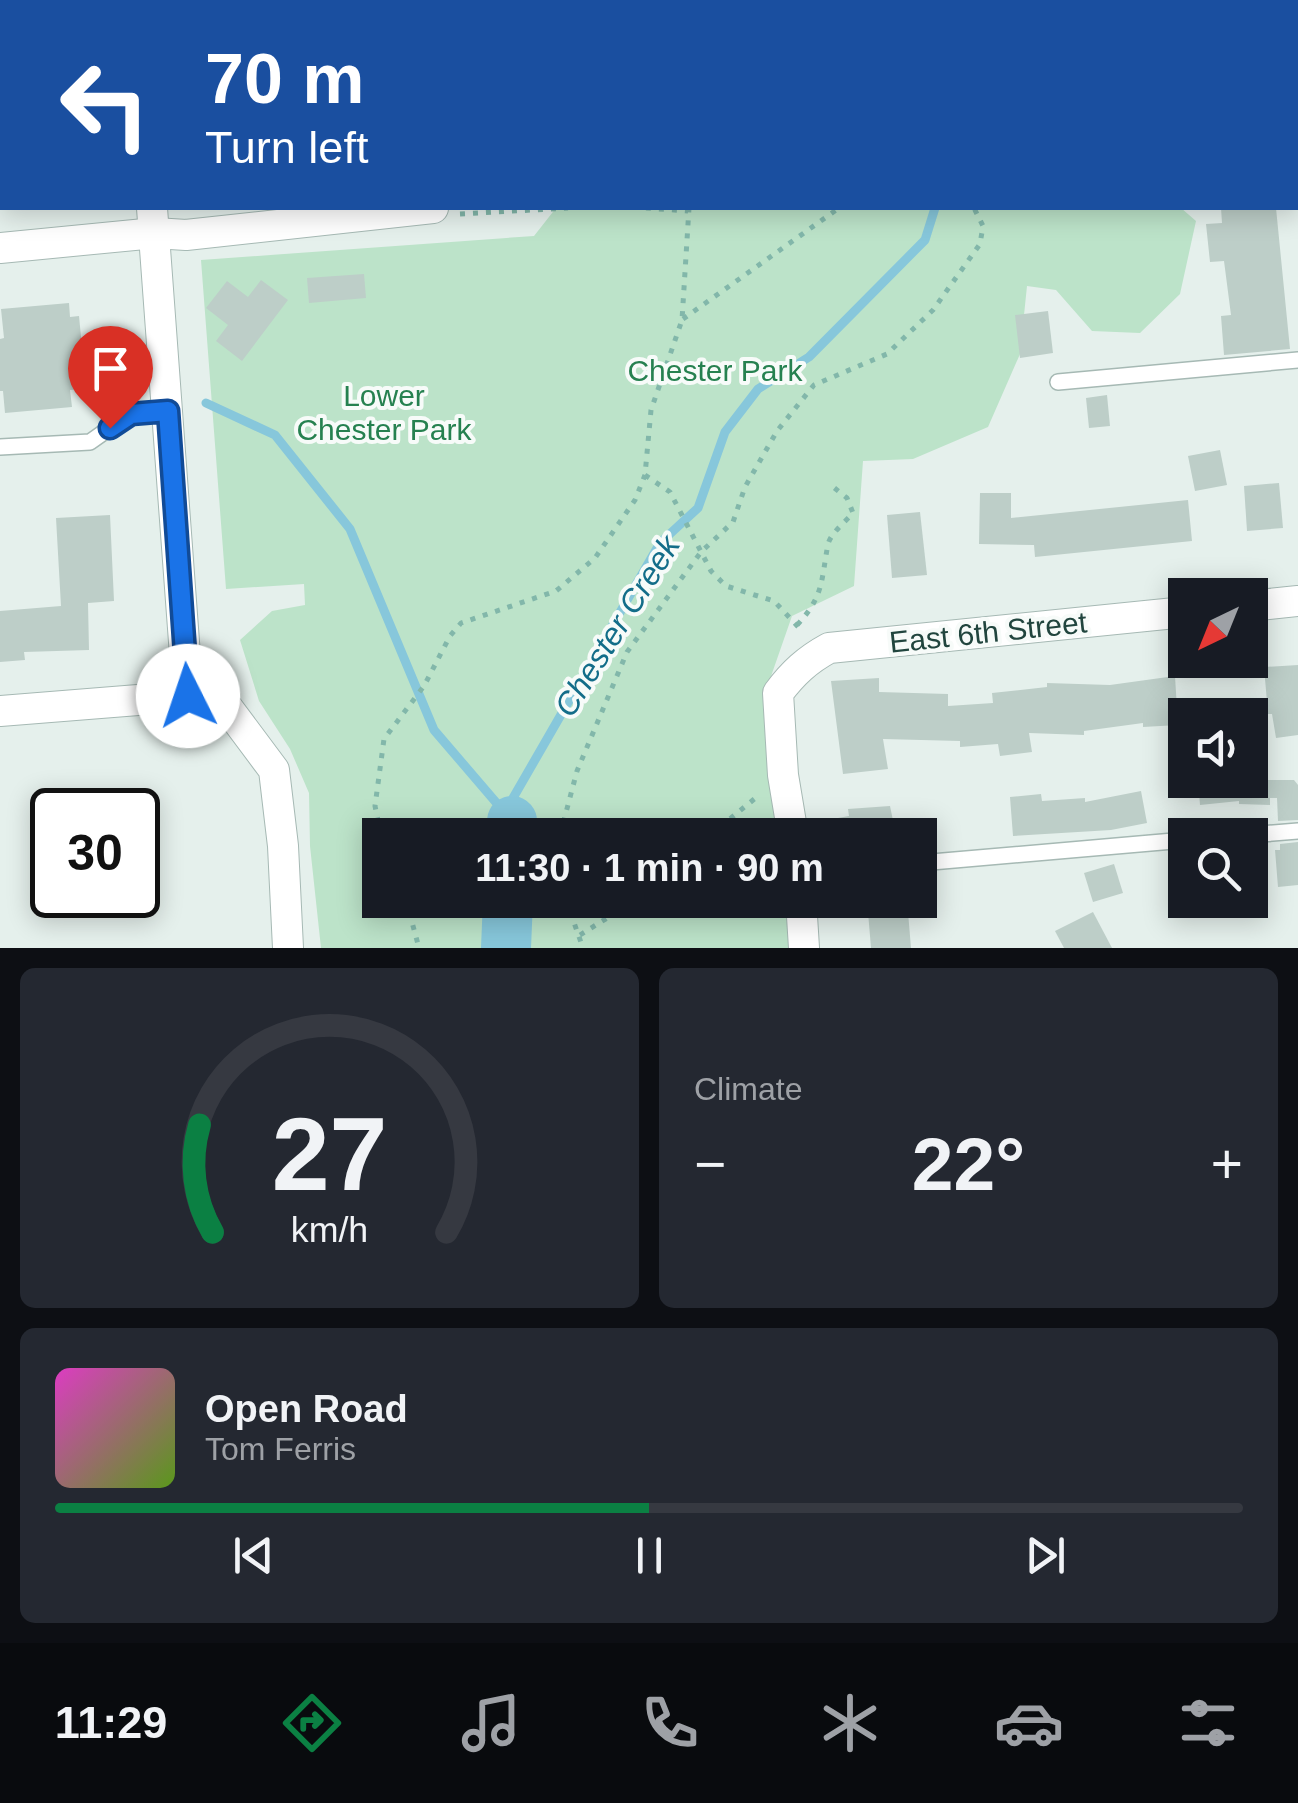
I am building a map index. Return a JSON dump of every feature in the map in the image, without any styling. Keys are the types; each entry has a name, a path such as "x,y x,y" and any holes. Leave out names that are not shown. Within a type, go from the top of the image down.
{"street":[{"path":"0,248 154,220 186,235 415,210"},
{"path":"154,220 188,696"},
{"path":"1268,604 1298,601"},
{"name":"East 6th Street","path":"809,660 829,648 1168,614"},
{"path":"790,818 783,776 778,693 809,660"},
{"path":"0,711 188,696 227,707 274,770 283,846 288,948"},
{"path":"802,918 804,948"}],"lane":[{"path":"1058,382 1298,360"},
{"path":"0,446 90,442 131,414 168,411"},
{"path":"1268,833 1298,831"},
{"path":"937,862 1168,841"}],"path":[{"path":"494,212 531,210"},
{"path":"377,818 375,806 384,739 424,686 450,636 461,622 556,591 595,558 613,536 646,475 651,410 682,320 689,210"},
{"path":"682,320 836,210"},
{"path":"565,818 577,771 627,652 701,552 733,522 745,487 776,431 814,385 888,354 932,310 980,244 983,226 975,210"},
{"path":"646,475 670,492 710,572 726,586 774,601 797,625 809,660"},
{"path":"797,625 815,606 822,588 828,541 853,513 847,498 832,486"},
{"path":"731,818 783,776"},
{"path":"410,918 418,948"},
{"path":"573,918 583,948"},
{"path":"580,936 608,918"}],"green space":[{"name":"Chester Park","path":"554,210 1183,210 1196,221 1180,294 1140,333 1092,331 1056,290 1027,286 1020,354 988,427 913,459 863,461 854,586 792,616 769,682 780,818 362,818 362,918 786,918 789,948 321,948 310,846 309,793 290,749 259,701 240,640 272,611 305,605 304,584 226,589 201,260 534,236"}],"building":[{"path":"1221,210 1276,210 1290,349 1224,355 1221,316 1231,315 1224,261 1210,262 1206,224 1222,223"},
{"path":"364,274 366,298 309,303 307,278"},
{"path":"261,280 288,300 242,361 216,341 228,325 206,308 227,281 248,297"},
{"path":"69,303 70,317 79,316 86,389 70,390 72,407 5,413 0,391 0,339 4,338 1,309"},
{"path":"1048,311 1053,353 1020,358 1015,315"},
{"path":"1107,395 1110,426 1089,428 1086,398"},
{"path":"1220,450 1227,485 1195,491 1188,456"},
{"path":"1279,483 1283,528 1247,531 1244,486"},
{"path":"980,493 1011,493 1011,518 1188,500 1192,541 1035,557 1034,545 979,544"},
{"path":"920,512 927,575 892,578 887,515"},
{"path":"110,515 114,601 88,603 89,650 24,652 25,660 0,662 0,611 61,606 56,518"},
{"path":"1298,665 1298,735 1276,738 1272,714 1268,714 1265,678 1268,667"},
{"path":"879,678 879,692 948,694 948,706 993,703 992,693 1047,687 1047,683 1110,685 1175,678 1176,698 1168,698 1168,726 1143,727 1143,723 1084,731 1084,735 1029,733 1032,752 1000,756 998,744 960,747 960,741 883,739 888,769 843,774 831,681"},
{"path":"1268,780 1294,780 1298,785 1298,820 1278,821 1277,798 1270,798 1270,805 1239,801 1200,805 1199,798 1268,798"},
{"path":"1141,791 1147,823 1111,830 1013,836 1010,797 1041,794 1042,801 1085,798 1085,802"},
{"path":"890,806 892,818 838,818 849,816 848,809"},
{"path":"1298,842 1298,885 1278,887 1275,850 1280,850 1280,844"},
{"path":"1114,864 1123,893 1093,902 1084,873"},
{"path":"1093,912 1112,948 1064,948 1055,931"},
{"path":"868,918 908,918 911,948 871,948"}],"waterway":[{"name":"Chester Creek","path":"512,818 513,798 660,543 698,508 725,432 758,389 809,357 925,240 934,210"},
{"path":"206,403 275,435 350,529 434,730 509,818"},
{"name":"Chester Creek","path":"506,948 507,918"}],"route":[{"path":"110,428 131,414 168,411 188,696"}],"park label":[{"name":"Lower Chester Park","path":"384,412"}]}
